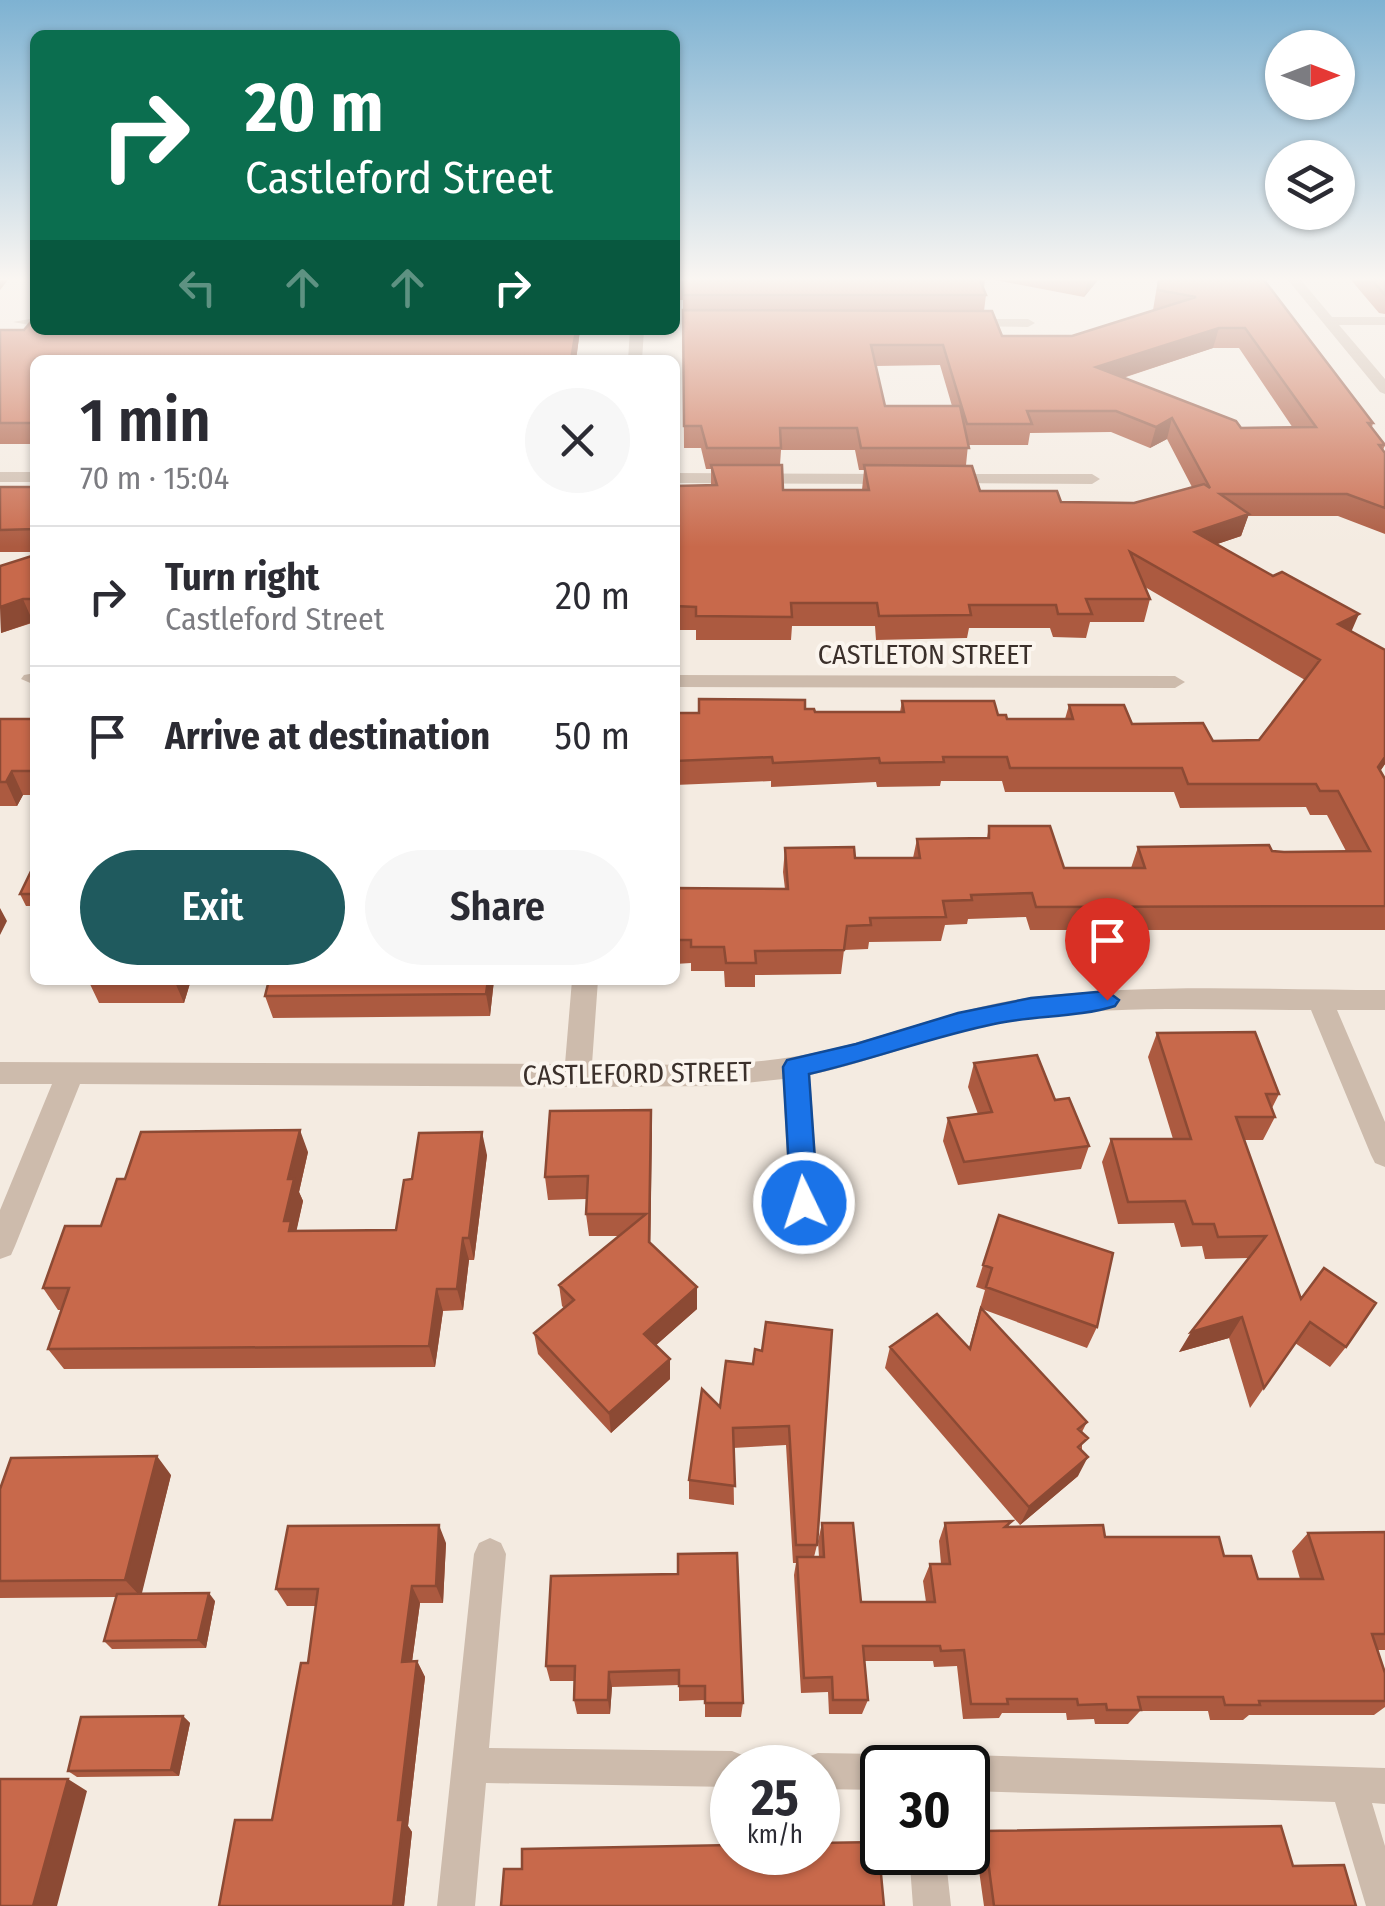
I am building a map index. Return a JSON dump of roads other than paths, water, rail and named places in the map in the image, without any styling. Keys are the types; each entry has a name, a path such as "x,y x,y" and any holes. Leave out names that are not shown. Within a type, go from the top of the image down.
{"street":[{"path":"1368,369 1385,390"},
{"path":"0,476 30,476"},
{"path":"680,478 913,478"},
{"path":"933,479 1092,479"},
{"name":"CASTLETON STREET","path":"680,681 1175,682"},
{"path":"578,1076 586,985"},
{"name":"CASTLEFORD STREET","path":"0,1073 718,1075 796,1067 856,1054 958,1022 1031,1007 1107,1000 1385,1000"},
{"path":"1320,1000 1385,1155"},
{"path":"796,1067 804,1203"},
{"path":"0,1246 70,1074"}],"lane":[{"path":"456,1906 490,1554"},
{"path":"470,1766 710,1770"},
{"path":"990,1774 1385,1786"},
{"path":"1347,1782 1385,1906"},
{"path":"929,1875 932,1906"}]}
